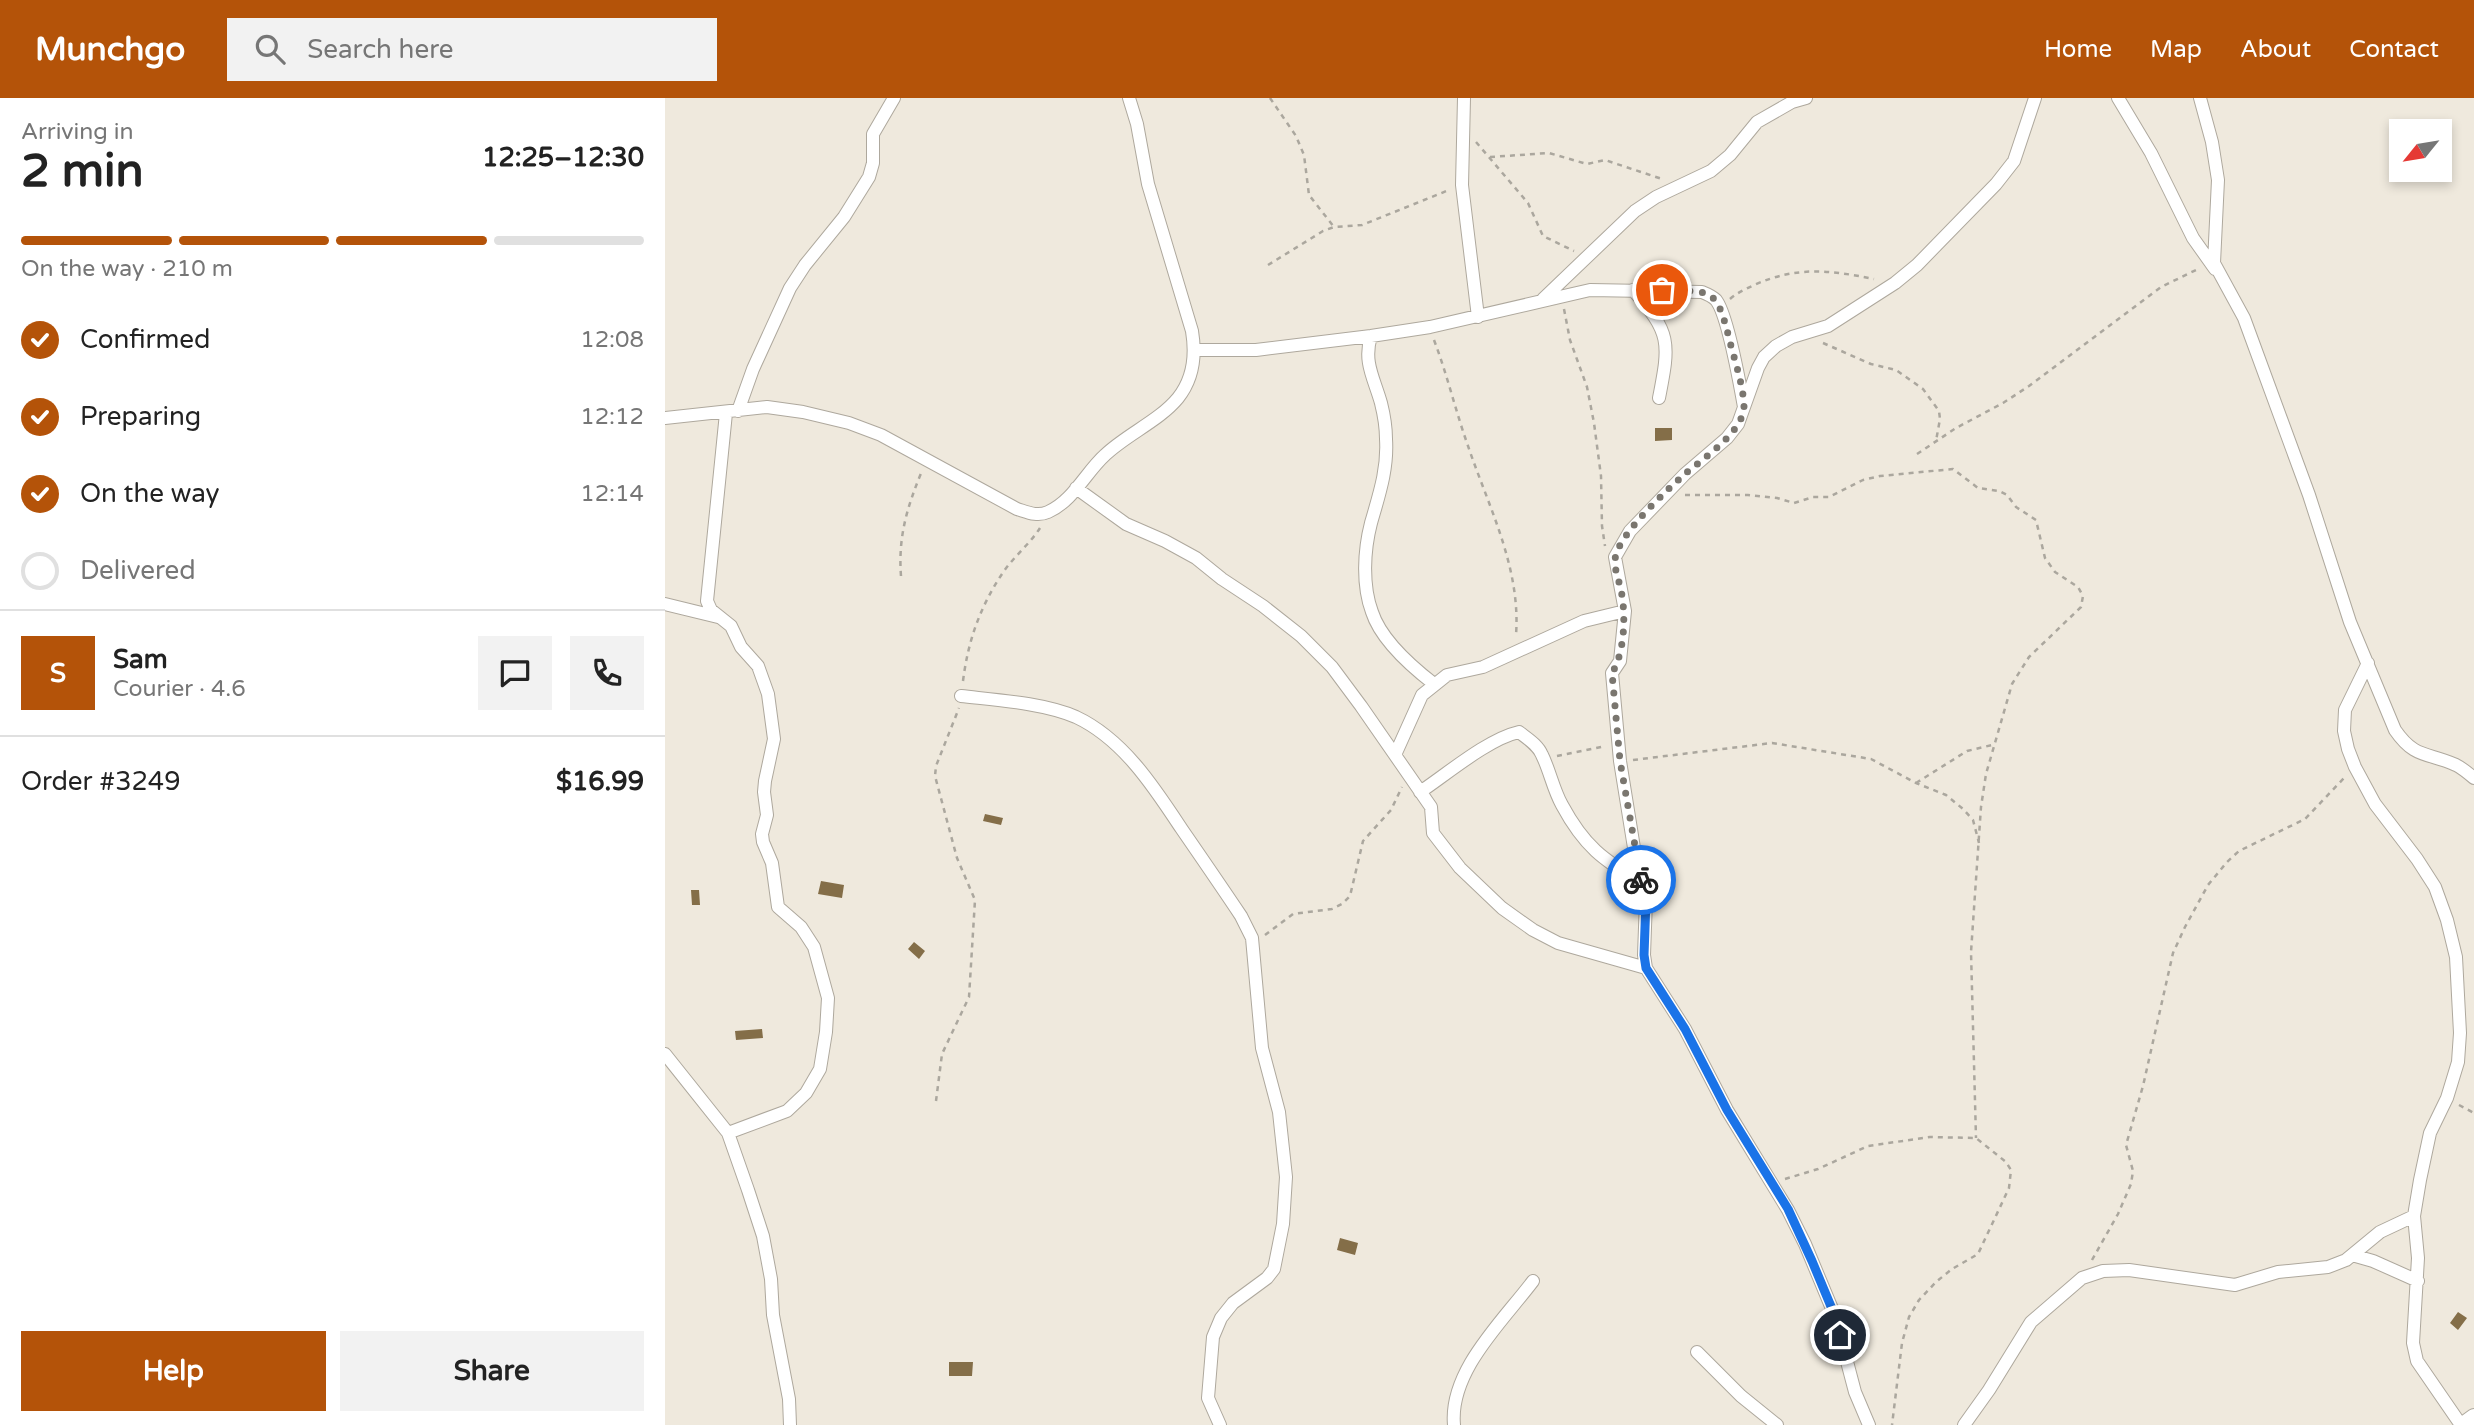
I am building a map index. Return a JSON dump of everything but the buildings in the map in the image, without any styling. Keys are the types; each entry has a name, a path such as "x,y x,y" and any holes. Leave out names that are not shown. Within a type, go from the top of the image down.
{"street":[{"path":"729,1133 787,1111 806,1093 820,1069 828,999 814,947 801,927 778,907 772,863 763,842 762,834 767,815 764,792 774,739 768,694 758,666 741,648 731,626 718,617 707,601 732,412 790,288 844,217 869,177 873,163 873,134 894,98"},
{"path":"665,418 767,407 849,423 881,435 1017,509 1035,515 1048,512 1076,488 1104,456 1178,398 1193,368 1195,350 1183,298 1148,184 1137,124 1129,98"},
{"path":"1464,98 1462,186 1478,317"},
{"path":"1542,300 1635,211 1655,197 1694,180 1724,162 1757,122 1792,102 1806,98"},
{"path":"1869,1425 1855,1392 1830,1303 1805,1244 1727,1110 1685,1029 1646,968 1646,909 1620,761 1612,673 1620,661 1625,611 1615,562 1617,551 1630,531 1664,495 1727,438 1738,424 1764,357 1776,346 1801,334 1828,326 1895,284 1996,184 2014,160 2035,98"},
{"path":"2118,98 2151,153 2193,238 2221,278 2244,318 2309,495 2350,622 2395,730 2405,745 2417,753 2457,765 2474,778"},
{"path":"2200,98 2213,142 2218,180 2214,262 2221,278"},
{"path":"1195,350 1256,350 1371,336 1478,317 1590,290 1702,292 1714,298 1721,308 1744,408"},
{"path":"1633,290 1653,314 1665,338 1665,364 1659,398"},
{"path":"1371,336 1367,349 1368,366 1381,402 1386,442 1385,469 1367,542 1365,563 1372,613 1392,645 1409,665 1434,684"},
{"path":"1076,488 1126,524 1196,558 1301,636 1332,667 1420,792 1430,807 1433,833 1461,868 1502,908 1533,930 1558,943 1646,968"},
{"path":"665,604 718,617"},
{"path":"1395,755 1422,695 1447,675 1483,667 1584,621 1625,611"},
{"path":"2368,663 2345,709 2344,731 2355,767 2375,804 2435,887 2456,957 2461,1033 2458,1062 2447,1098 2430,1133 2414,1216 2418,1281 2413,1343 2417,1361 2462,1425 2474,1417"},
{"path":"961,696 1042,708 1076,717 1103,734 1157,789 1241,916 1252,938 1262,1048 1279,1112 1285,1148 1285,1189 1282,1234 1274,1269 1266,1279 1233,1303 1221,1318 1213,1337 1208,1398 1220,1425"},
{"path":"1420,792 1492,743 1519,732 1536,747 1543,758 1562,806 1595,852 1608,864 1642,883"},
{"path":"665,1054 729,1133 763,1236 771,1279 773,1315 789,1399 790,1425"},
{"path":"1964,1425 2031,1322 2082,1278 2103,1271 2129,1270 2235,1284 2278,1272 2328,1267 2352,1255 2380,1232 2414,1216"},
{"path":"2352,1255 2373,1261 2418,1281"},
{"path":"1454,1425 1455,1404 1465,1369 1534,1281"},
{"path":"1697,1352 1741,1396 1777,1425"}],"path":[{"path":"1270,98 1296,136 1304,155 1310,195 1334,227"},
{"path":"1463,124 1528,203 1543,236 1576,252 1583,261"},
{"path":"1490,157 1549,153 1587,164 1605,160 1662,178 1676,187"},
{"path":"1268,265 1308,239 1334,227 1361,225 1462,186"},
{"path":"1917,454 2029,386 2161,287 2211,264"},
{"path":"1721,308 1736,293 1758,283 1775,276 1807,270 1822,270 1895,284"},
{"path":"1559,296 1590,401 1601,476 1604,542 1615,562"},
{"path":"1430,327 1467,443 1507,553 1517,600 1515,653"},
{"path":"1801,334 1871,364 1895,370 1923,389 1939,411 1936,441"},
{"path":"901,576 899,554 903,524 926,460"},
{"path":"1664,495 1748,495 1794,503 1813,496 1829,496 1863,480 1880,476 1953,469 1978,488 2007,495 2017,507 2036,520 2045,558 2055,572 2078,587 2083,596 2081,607 2029,657 2012,684 1986,774 1981,807 1971,952 1976,1138"},
{"path":"936,1101 942,1055 969,997 975,900 957,858 935,776 936,766 958,712 970,638 979,614 1003,573 1033,539 1048,512"},
{"path":"1543,758 1608,746 1618,734"},
{"path":"1620,761 1749,744 1792,744 1871,759 1916,783 1946,795 1973,820 1980,846"},
{"path":"1916,783 1967,751 1996,744"},
{"path":"2082,1278 2106,1237 2131,1184 2133,1171 2126,1145 2143,1086 2173,953 2185,927 2209,885 2239,850 2305,819 2355,767"},
{"path":"1252,938 1268,933 1293,914 1332,909 1350,896 1363,841 1391,810 1407,774"},
{"path":"1771,1182 1798,1176 1882,1142 1930,1137 1976,1138 2006,1162 2011,1170 2009,1188 1978,1254 1936,1282 1919,1300 1909,1317 1902,1343 1892,1425"}],"way so far":[{"path":"1641,880 1626,804 1612,673 1620,661 1625,611 1615,557 1630,531 1641,519 1685,474 1727,438 1738,424 1744,408 1721,308 1714,298 1702,292 1662,290"}],"route":[{"path":"1641,880 1646,900 1646,968 1685,1029 1727,1110 1788,1209 1835,1316 1840,1335"}]}
